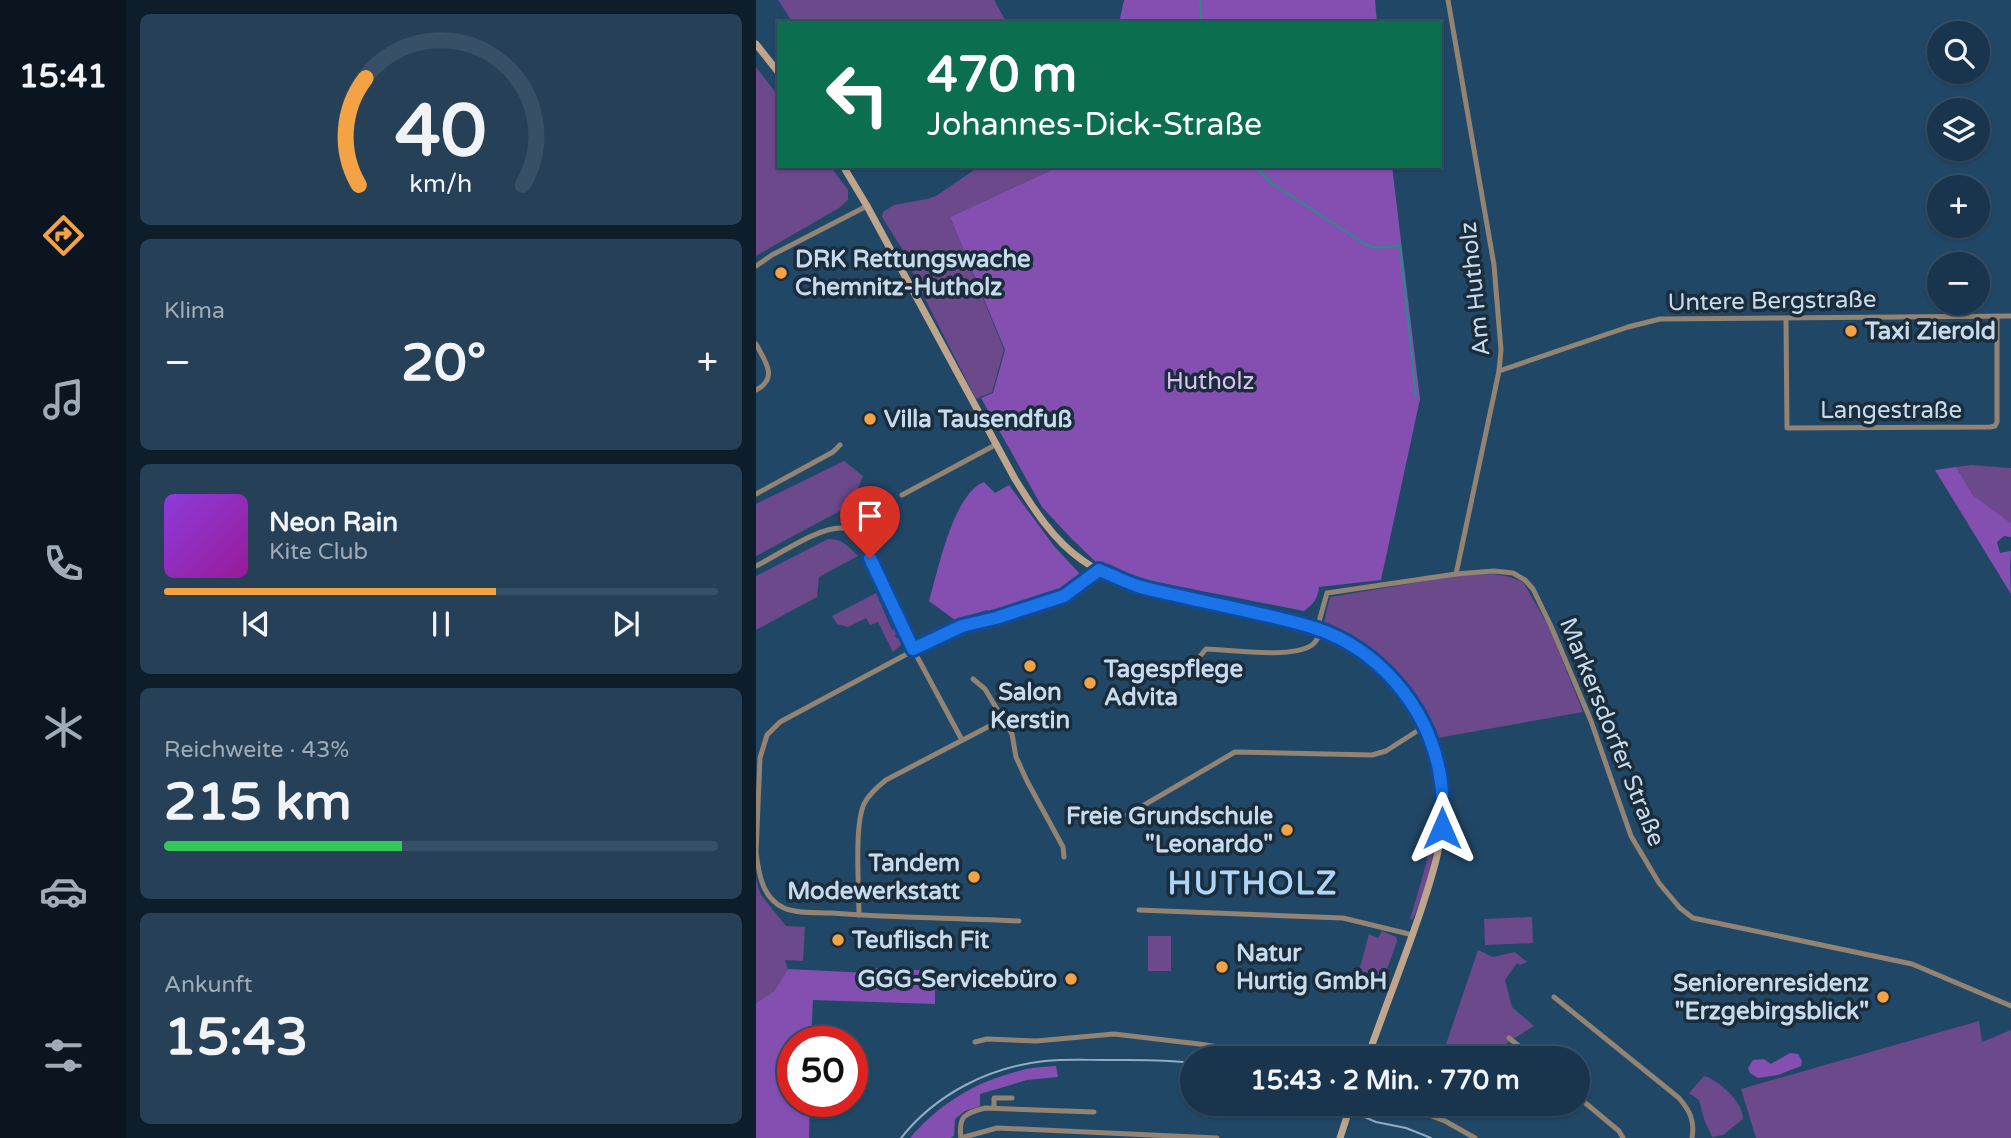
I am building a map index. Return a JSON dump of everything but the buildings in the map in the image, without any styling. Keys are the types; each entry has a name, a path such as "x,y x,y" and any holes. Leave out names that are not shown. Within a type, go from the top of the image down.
{"main road":[{"path":"756,44 777,70"},
{"path":"844,168 1014,479 1050,530 1081,560 1139,587 1320,630 1356,647 1387,671 1408,696 1425,726 1440,770 1442,828 1436,862 1413,935 1372,1046"},
{"path":"1340,1138 1347,1116"}],"street":[{"name":"Am Hutholz","path":"1448,0 1494,265 1501,350 1499,371 1456,574"},
{"path":"756,267 772,255 867,206"},
{"name":"Untere Bergstraße","path":"1499,371 1628,327 1660,319 2011,316"},
{"name":"Langestraße","path":"1786,319 1787,428 1990,427 1997,422 1997,317"},
{"path":"756,344 769,368 769,377 764,385 756,390"},
{"path":"756,494 833,452 840,444"},
{"path":"902,495 997,444"},
{"path":"756,566 820,531 848,529 863,545 913,649 962,740"},
{"path":"1019,921 859,915 785,908 768,894 761,881 756,853 760,758 767,735 780,722 913,649 962,626 1064,596 1099,570"},
{"name":"Markersdorfer Straße","path":"1320,630 1327,593 1456,574 1494,571 1521,576 1533,589 1551,626 1591,721 1631,836 1659,883 1686,913 1693,918 1913,964 2011,1006"},
{"path":"1196,661 1206,649 1273,652 1300,650 1314,644 1320,630"},
{"path":"973,679 985,689 1012,734 1021,769 1063,847 1064,857"},
{"path":"859,915 860,821 865,801 886,780 1003,719"},
{"path":"1127,815 1236,752 1372,755 1386,751 1425,726"},
{"path":"1139,910 1343,918 1413,935"},
{"path":"1554,998 1679,1098 1692,1117 1692,1138"},
{"path":"975,1042 987,1039 1036,1041 1114,1034 1212,1046"},
{"path":"1509,1038 1519,1046"},
{"path":"994,1108 995,1098 1012,1098"},
{"path":"1590,1107 1619,1131 1623,1138"},
{"path":"1094,1112 985,1108 968,1112 959,1126 961,1138 997,1128 1217,1138"},
{"path":"1431,1116 1475,1138"}],"shaded area":[{"path":"778,0 994,0 1006,21 792,21"},
{"path":"756,67 777,94 777,168 832,168 848,190 848,200 839,208 756,256"},
{"path":"977,168 1056,168 950,217 1004,350 992,392 976,399 917,283 906,255 882,217 883,212 894,205 936,196"},
{"path":"844,461 863,476 851,505 756,556 756,504"},
{"path":"1971,465 2011,468 2011,523 1973,495 1956,467"},
{"path":"828,539 841,542 858,556 819,577 817,597 756,630 756,576"},
{"path":"1494,574 1523,582 1549,627 1583,712 1432,739 1408,689 1339,634 1323,626 1330,597 1456,576"},
{"path":"876,593 892,630 896,628 896,638 900,637 902,644 893,652 878,622 870,625 866,618 848,627 837,624 832,616"},
{"path":"1434,791 1438,794 1438,808 1432,859 1424,893 1412,920 1410,919 1431,840"},
{"path":"756,880 761,895 786,926 805,927 803,961 785,960 788,969 774,991 756,1003"},
{"path":"1532,917 1533,943 1485,945 1484,919"},
{"path":"1382,931 1396,937 1397,941 1384,978 1359,971 1369,934 1378,938"},
{"path":"1148,936 1171,936 1171,971 1148,971"},
{"path":"1478,950 1493,957 1515,952 1527,962 1520,965 1517,963 1505,980 1512,1007 1534,1026 1502,1046 1445,1046"},
{"path":"1979,1021 1982,1042 2011,1030 2011,1138 1756,1138 1741,1089"},
{"path":"1704,1076 1730,1093 1742,1113 1743,1119 1723,1135 1712,1137 1699,1100 1689,1093"}],"green space":[{"path":"1124,0 1375,0 1377,21 1119,21"},
{"name":"Hutholz","path":"1056,168 1392,168 1420,399 1381,580 1319,587 1318,595 1304,611 1156,582 1099,565 1042,507 981,398 993,393 1005,350 950,217"},
{"path":"1956,467 1973,495 2011,523 2011,537 2004,536 1997,542 2000,553 2011,551 2011,594 1935,470"},
{"path":"984,482 995,493 1009,485 1054,546 1080,574 1056,594 989,616 987,610 955,620 929,601 955,517 973,489"},
{"path":"876,968 935,971 935,1004 813,1000 812,1026 777,1026 777,1117 810,1117 809,1138 756,1138 756,1003 774,991 788,969 868,973"},
{"path":"1790,1053 1798,1054 1802,1061 1801,1066 1778,1075 1758,1078 1750,1073 1748,1068 1753,1060 1764,1059 1771,1064"},
{"path":"1056,1066 1058,1077 1027,1080 980,1094 980,1106 965,1111 955,1119 954,1136 950,1138 910,1138 946,1105 987,1081 1023,1070"}],"waterway":[{"path":"1200,0 1201,21"},
{"path":"1257,168 1273,184 1365,244 1378,247 1400,245 1416,396"}],"tram line":[{"path":"901,1138 930,1108 947,1096 965,1085 1004,1069 1060,1060 1180,1062"},
{"path":"1362,1116 1431,1138"}],"place":[{"name":"DRK Rettungswache Chemnitz-Hutholz","path":"781,273"},
{"name":"Taxi Zierold","path":"1851,331"},
{"name":"Villa Tausendfuß","path":"870,419"},
{"name":"Salon Kerstin","path":"1030,666"},
{"name":"Tagespflege Advita","path":"1090,683"},
{"name":"Freie Grundschule \"Leonardo\"","path":"1287,830"},
{"name":"Tandem Modewerkstatt","path":"974,877"},
{"name":"Teuflisch Fit","path":"838,940"},
{"name":"Natur Hurtig GmbH","path":"1222,967"},
{"name":"GGG-Servicebüro","path":"1071,979"},
{"name":"Seniorenresidenz \"Erzgebirgsblick\"","path":"1883,997"}],"district":[{"name":"HUTHOLZ","path":"1253,884"}],"route":[{"path":"870,558 913,649 962,626 1064,596 1099,570 1139,587 1317,629 1356,647 1387,671 1408,696 1425,726 1440,770 1442,828"}]}
